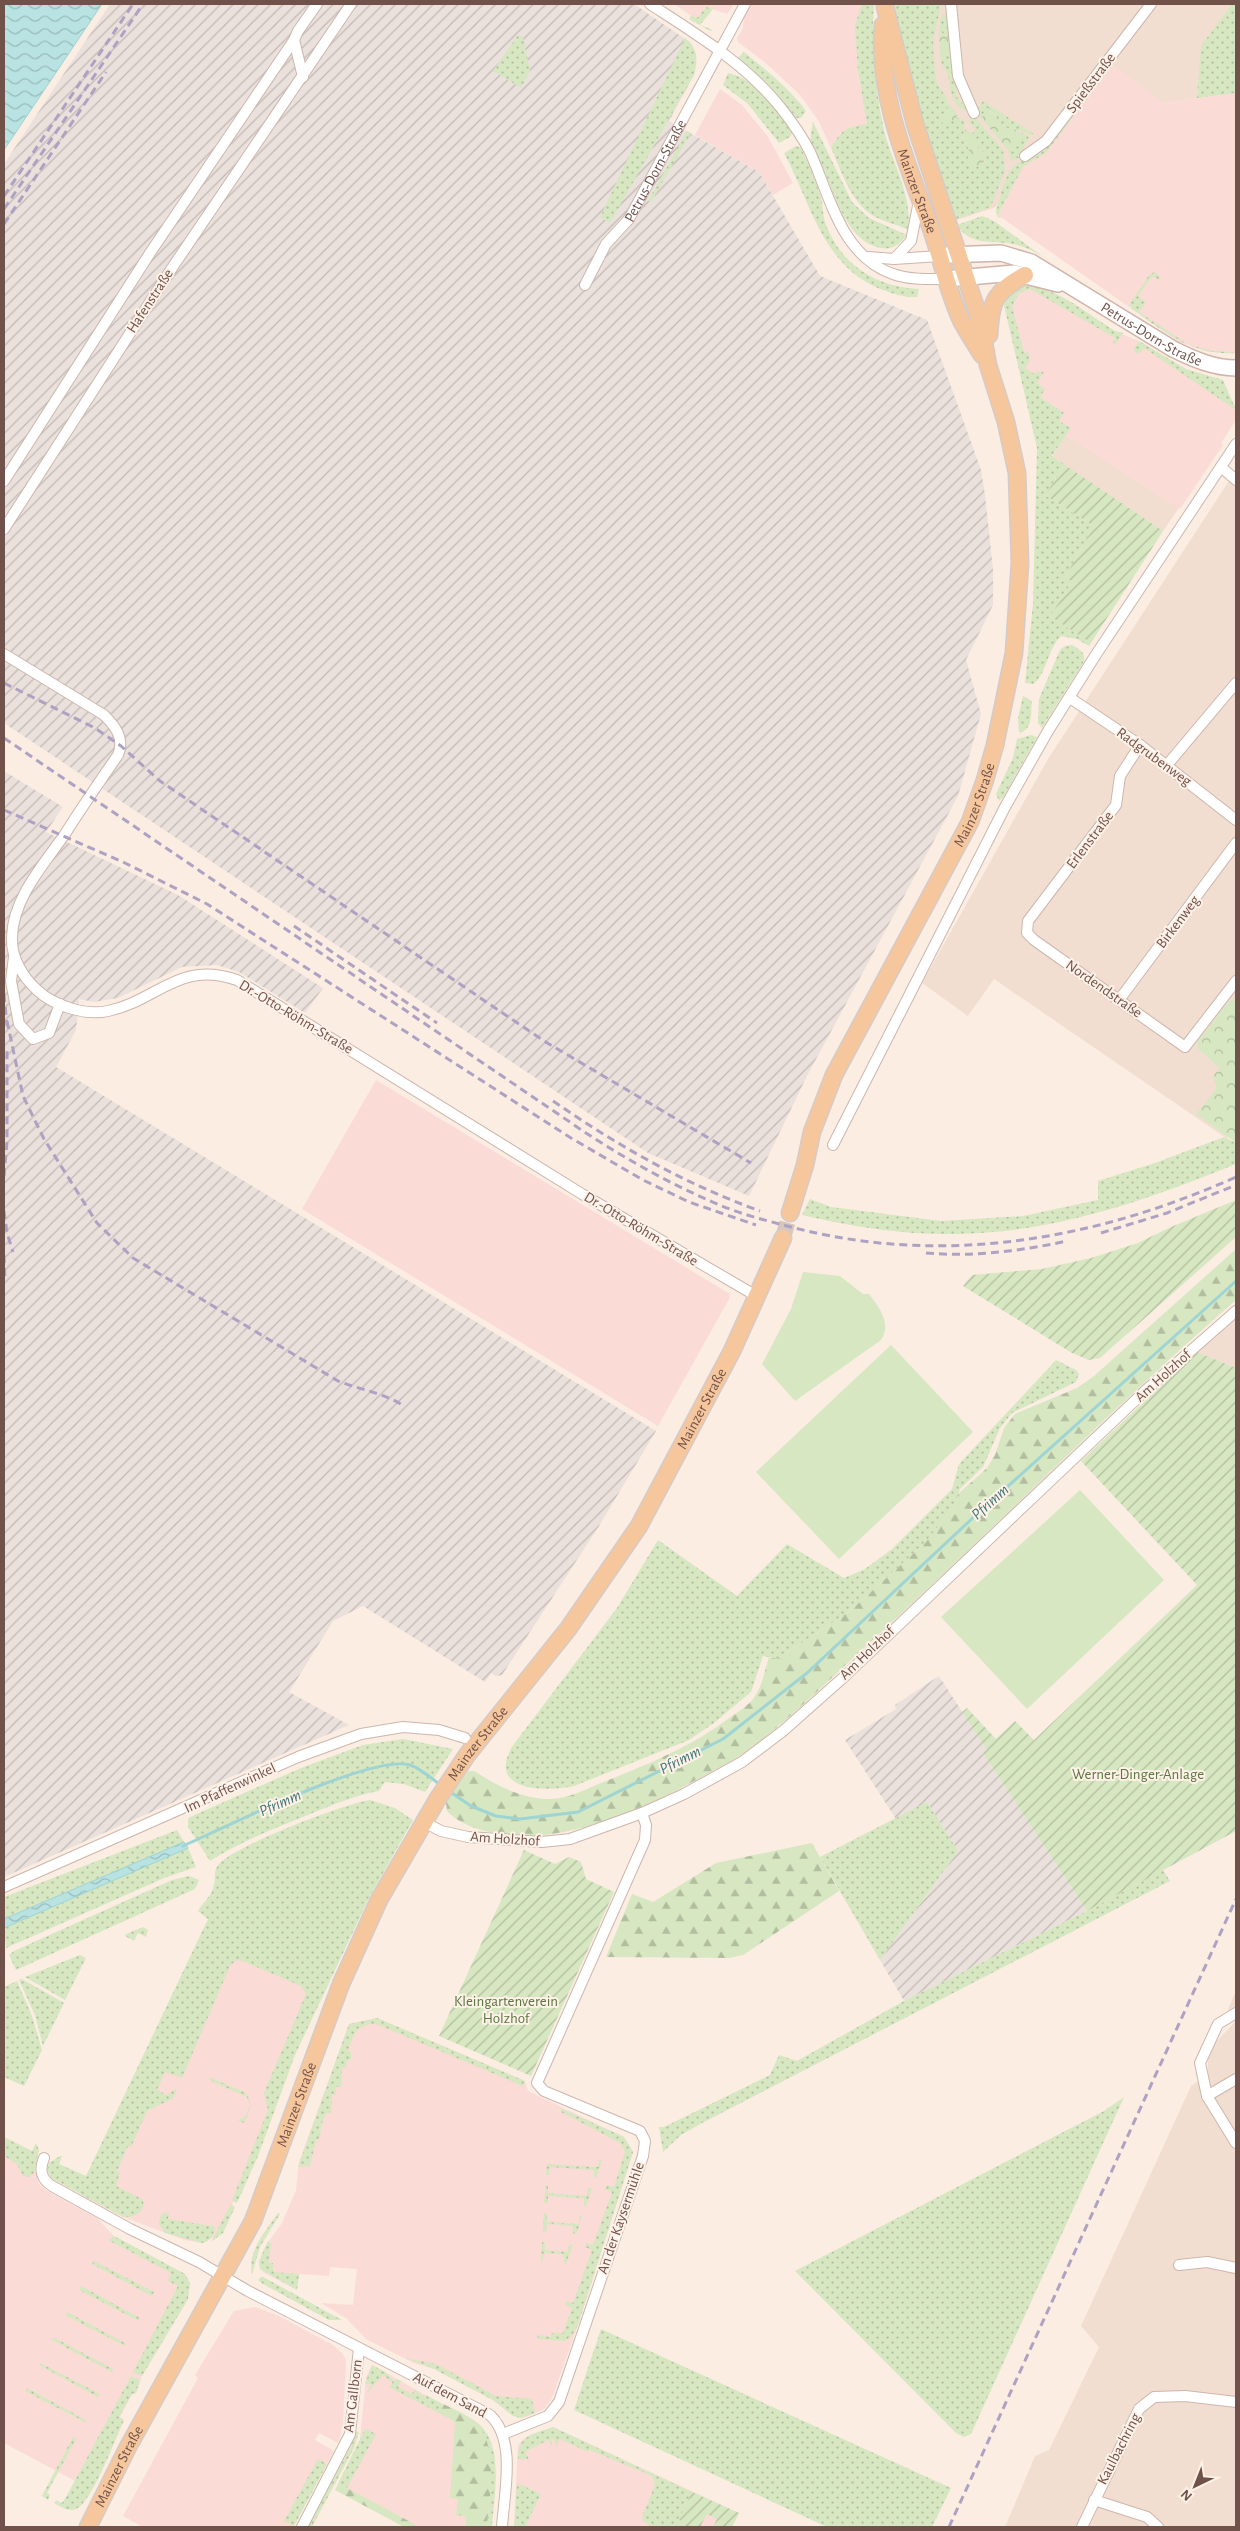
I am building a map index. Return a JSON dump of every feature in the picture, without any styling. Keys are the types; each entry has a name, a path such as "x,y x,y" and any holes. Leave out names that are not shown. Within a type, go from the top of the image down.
{"main road":[{"name":"Mainzer Straße","path":"885,6 882,47 888,93 896,129 962,321 988,365"},
{"name":"Mainzer Straße","path":"790,1213 805,1165 812,1132 834,1074 970,822 985,780 1002,717 1010,676 1019,607 1020,511 1012,450 988,365 979,317 915,124 885,6"},
{"name":"Petrus-Dorn-Straße","path":"940,256 984,252 1015,255 1031,262 1173,349 1194,359 1236,368"},
{"name":"Petrus-Dorn-Straße","path":"946,279 1002,274 1024,275 1072,288"},
{"path":"988,365 992,303 1004,288 1024,275"},
{"name":"Mainzer Straße","path":"88,2527 128,2447 253,2221 355,1949 388,1884 471,1741 568,1628 639,1526 732,1351 783,1238"}],"street":[{"name":"Hafenstraße","path":"4,481 150,253 317,4"},
{"name":"Hafenstraße","path":"4,529 172,268 351,4"},
{"name":"Petrus-Dorn-Straße","path":"650,4 720,52 757,82 791,121 809,150 840,226 850,241 864,255 892,274 914,278 946,279"},
{"path":"720,52 745,4"},
{"path":"951,4 958,76 974,114"},
{"name":"Spießstraße","path":"1025,156 1046,141 1151,4"},
{"path":"294,40 303,77"},
{"name":"Petrus-Dorn-Straße","path":"585,285 606,244 629,219 720,52"},
{"path":"894,259 911,241 920,198"},
{"name":"Petrus-Dorn-Straße","path":"864,255 894,259 940,256"},
{"name":"Mainzer Straße","path":"833,1145 873,1063 1005,807 1070,698 1236,444"},
{"path":"1221,467 1236,480"},
{"name":"Dr.-Otto-Röhm-Straße","path":"4,654 104,715 115,727 121,746 118,754 26,892 13,924 8,946 31,984 44,996 60,1004 80,1010 106,1012 195,974 214,975 237,980 582,1194 758,1297"},
{"path":"1167,765 1236,683"},
{"name":"Radgrubenweg","path":"1070,698 1140,745 1236,820"},
{"name":"Erlenstraße","path":"1026,929 1028,921 1116,805 1120,776 1140,745"},
{"name":"Birkenweg","path":"1119,1000 1236,844"},
{"name":"Nordendstraße","path":"1026,929 1034,940 1185,1047 1235,984"},
{"path":"14,956 11,981 19,1024 34,1039 49,1033 60,1004"},
{"name":"Am Holzhof","path":"424,1822 441,1831 468,1837 542,1842 570,1839 642,1813 684,1794 742,1762 783,1731 1080,1455 1145,1391 1236,1310"},
{"name":"Im Pfaffenwinkel","path":"4,1887 298,1757 361,1734 403,1728 439,1730 471,1741"},
{"name":"An der Kaysermühle","path":"504,2434 548,2416 559,2402 643,2156 645,2141 640,2132 544,2091 537,2082 645,1840 646,1825 642,1813"},
{"path":"1236,2013 1218,2024 1200,2063 1207,2096 1236,2143"},
{"path":"1207,2096 1236,2079"},
{"path":"44,2158 41,2171 48,2184 222,2276"},
{"path":"1179,2265 1207,2262 1236,2268"},
{"name":"Am Gallborn","path":"222,2276 359,2348 350,2434 302,2527"},
{"name":"Auf dem Sand","path":"359,2348 482,2409 495,2420 504,2434"},
{"name":"Kaulbachring","path":"1082,2527 1139,2409 1154,2397 1185,2396 1236,2402"},
{"path":"502,2527 506,2457 504,2434"},
{"path":"1094,2500 1147,2517 1158,2527"}],"shaded area":[{"path":"110,4 634,4 691,43 696,55 694,75 669,121 759,172 820,276 927,320 981,470 985,495 993,569 993,605 966,660 981,714 958,796 807,1076 749,1196 648,1153 4,723 4,164"},
{"path":"674,4 734,4 727,14 706,7 696,19"},
{"path":"749,4 862,4 858,71 867,124 840,133 831,148 818,120 800,95 767,64 738,42 737,38 743,28 744,15"},
{"path":"894,4 1236,4 1236,93 1164,103 1080,90 996,207 954,221 920,116"},
{"path":"1113,65 1164,103 1236,93 1236,353 1208,352 1179,342 998,215 1023,167 1046,153"},
{"path":"720,89 742,105 768,137 793,183 773,195 759,172 695,135"},
{"path":"1028,285 1053,293 1115,331 1143,343 1236,406 1236,420 1221,443 1223,445 1180,509 1031,413 1004,305"},
{"path":"1066,435 1179,508 1163,531 1052,457"},
{"path":"1236,470 1236,1133 1226,1138 994,979 968,1016 922,983 1048,759"},
{"path":"4,771 63,807 46,832 178,895 323,988 305,1013 239,972 217,965 182,967 118,998 94,1002 79,999 76,1030 56,1067 656,1431 599,1526 502,1675 496,1676 491,1673 485,1682 363,1606 333,1621 289,1692 349,1725 4,1877"},
{"path":"376,1080 730,1294 729,1299 658,1426 302,1209"},
{"path":"1236,1317 1236,1368 1197,1352"},
{"path":"939,1676 987,1750 983,1753 1087,1911 904,2001 880,1960 958,1851 927,1802 896,1819 845,1740 896,1709 895,1705"},
{"path":"204,1940 321,1983 247,2173 218,2235 202,2243 185,2240 123,2217 82,2196"},
{"path":"1236,1991 1236,2021 1228,2009"},
{"path":"377,2018 525,2081 528,2091 624,2137 633,2152 578,2325 552,2398 544,2409 526,2417 513,2416 493,2400 434,2369 414,2363 366,2339 346,2318 321,2303 353,2305 357,2269 330,2267 329,2276 299,2274 297,2290 263,2272 259,2266 264,2248 282,2223 296,2190 299,2162 349,2024"},
{"path":"1236,2021 1236,2527 1005,2527 1035,2456 1049,2450 1099,2347 1081,2326 1191,2086 1208,2074 1208,2060 1216,2042"},
{"path":"4,2156 34,2166 38,2183 47,2191 97,2218 114,2236 185,2274 190,2283 188,2299 142,2376 136,2393 132,2394 120,2417 124,2420 92,2490 4,2443"},
{"path":"255,2307 277,2315 333,2345 343,2354 346,2361 343,2422 340,2437 338,2443 319,2433 315,2440 334,2451 293,2527 143,2527 123,2516 198,2378 195,2375 234,2311"},
{"path":"372,2365 472,2421 466,2527 420,2527 338,2484 360,2439 366,2377"},
{"path":"553,2427 739,2513 732,2527 514,2527 518,2445 525,2438"}],"green space":[{"path":"862,4 874,4 874,53 879,101 888,145 908,206 908,230 876,217 864,209 847,185 831,148 838,136 845,130 867,124 858,71 855,25"},
{"path":"894,4 941,4 933,42 937,83 947,99 948,115 943,119 959,118 965,122 963,138 978,167 984,164 987,154 981,151 975,143 972,134 975,129 969,122 970,117 973,115 1003,150 1005,170 992,204 988,208 954,220 911,86 898,32"},
{"path":"1232,4 1236,4 1236,93 1197,98 1201,46"},
{"path":"706,7 713,9 700,25 713,30 710,31 689,19 691,15 697,18"},
{"path":"947,11 957,97 968,110 966,111 954,100 947,73 941,60 941,55 950,47 945,35 939,30 941,17"},
{"path":"939,30 948,38 950,47 940,57"},
{"path":"518,35 523,37 530,71 521,88 493,71"},
{"path":"685,38 695,50 696,64 694,75 610,223 600,217"},
{"path":"744,52 777,80 806,111 801,118 796,118 772,89 738,58"},
{"path":"1109,65 1113,65 1046,153 1023,167 998,215 1002,219 997,216 996,211 1002,190 1011,170 1022,160 1036,156 1043,151"},
{"path":"728,73 747,81 765,97 792,133 790,137 779,143 748,104 723,85"},
{"path":"983,101 1034,134 1030,135 1000,125 997,123 996,114 987,108 982,119 975,112"},
{"path":"948,103 957,114 957,119 943,125 942,121 948,115"},
{"path":"990,108 996,114 997,123 1020,133 1023,137 1020,143 1014,144 1008,150 982,119 985,110"},
{"path":"813,122 852,202 869,218 907,235 899,244 893,247 881,248 870,244 851,228 838,205 813,148 811,132"},
{"path":"966,129 972,134 980,151 987,154 982,166 973,167 968,161 969,150 963,135"},
{"path":"687,131 691,133 651,202 648,201"},
{"path":"1020,132 1029,137 1024,146 1024,155 1011,161 1008,150 1022,135"},
{"path":"796,146 801,148 816,181 826,225 841,252 851,263 875,279 889,284 919,289 917,297 891,293 863,280 846,266 832,250 811,213 784,153"},
{"path":"982,216 994,221 1042,256 1017,245 975,239 962,232 957,225"},
{"path":"1155,272 1160,278 1159,280 1152,276 1138,296 1146,302 1139,312 1188,344 1167,334 1131,308 1130,303 1150,274"},
{"path":"1028,285 1040,287 1062,297 1115,331 1123,333 1116,344 1113,343 1115,338 1030,289 1019,293 1012,306 1024,353 1028,352 1030,360 1025,368 1032,373 1044,372 1037,383 1045,389 1040,397 1064,413 1059,421 1071,428 1052,456 1065,465 1045,495 1094,526 1065,577 1072,582 1050,616 1091,643 1089,646 1077,639 1061,636 1053,648 1041,676 1033,684 1025,683 1033,604 1037,448 1004,305 1013,292"},
{"path":"1139,341 1186,369 1223,380 1236,410 1144,348 1139,354 1133,350"},
{"path":"1190,345 1208,350 1236,353 1206,351"},
{"path":"1065,465 1163,531 1091,643 1050,616 1072,582 1065,577 1094,526 1045,495"},
{"path":"1072,645 1083,654 1083,663 1042,728 1038,723 1039,699 1060,650 1065,646"},
{"path":"1023,696 1032,701 1031,716 1027,728 1019,733 1018,718"},
{"path":"1031,735 1037,737 1004,796 999,801 996,794 1013,758 1017,739"},
{"path":"1236,999 1235,1142 1196,1114 1217,1088 1213,1076 1220,1068 1198,1049 1198,1041 1229,1001"},
{"path":"1224,1137 1236,1143 1236,1164 1134,1202 1064,1221 1029,1228 957,1234 898,1232 859,1227 802,1215 810,1199 831,1207 941,1221 1023,1216 1098,1200 1098,1181 1155,1163"},
{"path":"1236,1200 1236,1237 1100,1358 1089,1360 1072,1353 963,1286 972,1275 1042,1269 1091,1258 1138,1243"},
{"path":"1236,1249 1236,1300 1101,1423 812,1696 778,1727 742,1755 689,1784 629,1812 587,1826 545,1835 520,1836 493,1833 467,1825 447,1811 446,1803 468,1771 474,1771 510,1791 530,1797 557,1799 570,1796 636,1769 685,1746 717,1727 755,1697 769,1657 778,1659 851,1610 926,1542 954,1506 958,1494 987,1468 995,1455 1004,1428 1015,1414 1077,1388 1094,1376"},
{"path":"803,1272 840,1276 863,1294 869,1294 883,1316 885,1328 881,1340 795,1401 762,1364 791,1309"},
{"path":"891,1345 973,1432 839,1559 756,1472"},
{"name":"Werner-Dinger-Anlage","path":"1197,1352 1236,1368 1236,1831 1087,1911 983,1753 987,1750 962,1712 967,1708 996,1739 1015,1721 1034,1740 1197,1585 1081,1461"},
{"path":"1056,1360 1076,1370 1079,1374 1076,1382 1012,1413 1000,1428 983,1467 960,1489 954,1506 926,1542 851,1610 778,1659 763,1656 751,1692 714,1723 689,1740 574,1786 544,1789 532,1788 512,1780 507,1773 506,1763 511,1748 617,1608 658,1540 737,1596 787,1544 844,1578 865,1569 892,1549 952,1489 959,1464"},
{"path":"1080,1490 1164,1580 1027,1709 941,1617"},
{"path":"403,1739 453,1749 425,1792 404,1784 385,1782 379,1791 361,1795 284,1824 246,1841 210,1861 188,1827 188,1819 190,1817 301,1768 363,1745"},
{"path":"370,1800 395,1808 413,1820 369,1898 295,2055 258,2156 238,2201 236,2203 232,2200 268,2110 264,2093 306,1994 301,1986 240,1960 235,1961 230,1966 182,2078 165,2072 157,2090 167,2095 175,2089 177,2090 172,2099 147,2111 131,2147 128,2146 117,2171 120,2173 116,2186 142,2199 144,2204 139,2213 130,2217 123,2217 51,2178 47,2170 49,2163 60,2156 62,2156 59,2164 86,2176 208,1919 198,1911 213,1889 215,1872 219,1864 229,1856 267,1836 338,1809"},
{"path":"927,1802 958,1851 880,1960 820,1857"},
{"path":"177,1830 184,1842 4,1919 4,1897"},
{"path":"812,1843 839,1891 743,1955 729,1958 606,1957 632,1894 653,1902 716,1863"},
{"path":"188,1848 196,1867 164,1878 6,1948 4,1928"},
{"name":"Kleingartenverein Holzhof","path":"524,1850 555,1864 569,1857 581,1862 586,1879 614,1892 531,2076 439,2036"},
{"path":"1163,1870 1170,1881 702,2123 681,2135 663,2152 659,2127 664,2127 770,2075 779,2055 797,2061 904,2001 1087,1911"},
{"path":"189,1876 199,1880 195,1889 16,1970 9,1955 14,1951 172,1880"},
{"path":"143,1927 148,1930 146,1937 138,1933 134,1941 125,1936 126,1934"},
{"path":"80,1955 86,1958 65,2000 25,1977"},
{"path":"22,1979 64,2003 43,2046 35,2015 19,1980"},
{"path":"17,1981 32,2016 42,2050 24,2086 4,2077 4,1987"},
{"path":"377,2018 525,2081 523,2086 376,2024 364,2026 357,2031 352,2040 348,2051 351,2052 351,2060 347,2060 346,2068 342,2068 341,2087 336,2087 336,2095 332,2094 331,2113 326,2113 321,2126 320,2139 316,2140 310,2166 298,2167 349,2024"},
{"path":"209,2077 244,2092 249,2100 250,2105 247,2097 211,2081"},
{"path":"1124,2097 971,2434 964,2437 956,2433 795,2271 1104,2111"},
{"path":"250,2105 244,2123 237,2120 245,2117"},
{"path":"560,2108 624,2137 633,2152 578,2325 571,2337 564,2341 539,2339 536,2335 551,2337 551,2333 563,2333 572,2308 565,2305 566,2301 573,2303 592,2250 585,2247 586,2243 593,2245 612,2192 605,2189 607,2185 614,2187 625,2152 620,2143 561,2112"},
{"path":"4,2137 32,2151 36,2143 39,2150 34,2173 29,2177 23,2176 16,2163 4,2156"},
{"path":"599,2160 602,2160 596,2178 594,2178 594,2170 550,2167 549,2175 546,2175 547,2164 598,2167"},
{"path":"546,2185 548,2185 548,2193 587,2196 588,2188 592,2188 586,2206 584,2206 584,2198 548,2196 548,2203 544,2203"},
{"path":"231,2204 235,2207 223,2233 211,2242"},
{"path":"165,2212 169,2214 168,2219 212,2226 212,2224 215,2227 213,2235 209,2240 202,2243 165,2233 159,2224 160,2217"},
{"path":"278,2213 280,2214 260,2247 252,2274 252,2257 255,2249"},
{"path":"544,2213 547,2214 547,2222 579,2224 579,2216 582,2216 576,2235 573,2234 573,2226 547,2224 546,2233 543,2232"},
{"path":"114,2236 185,2274 190,2283 188,2299 142,2376 133,2372 178,2286 168,2281 171,2273 108,2240"},
{"path":"268,2241 271,2243 269,2263 273,2263 273,2272 299,2274 297,2290 260,2269 259,2261"},
{"path":"542,2242 545,2243 545,2250 568,2252 569,2244 573,2245 566,2263 564,2263 564,2254 544,2253 543,2261 541,2261"},
{"path":"94,2261 154,2292 152,2296 92,2264"},
{"path":"261,2277 342,2320 329,2320 263,2284 258,2280"},
{"path":"81,2286 140,2318 139,2321 79,2290"},
{"path":"67,2312 127,2344 125,2346 65,2315"},
{"path":"601,2329 951,2488 932,2527 827,2527 574,2410"},
{"path":"53,2337 113,2369 112,2372 52,2340"},
{"path":"405,2358 436,2364 496,2396 532,2399 535,2413 521,2418 513,2416 493,2400 434,2369"},
{"path":"40,2363 100,2394 98,2397 39,2365"},
{"path":"372,2365 385,2372 394,2381 397,2379 401,2381 398,2387 412,2394 415,2389 425,2397 426,2395 441,2403 437,2412 389,2387 393,2383 383,2375 366,2394 371,2384 365,2384"},
{"path":"131,2376 140,2380 136,2393 132,2394 119,2417 124,2420 96,2483 89,2495 76,2509 67,2509 59,2506 54,2503 56,2500 62,2503 66,2497"},
{"path":"27,2388 87,2420 85,2422 25,2391"},
{"path":"441,2403 469,2417 479,2427 486,2439 490,2453 491,2468 487,2527 466,2527 466,2516 456,2515 458,2499 450,2498 455,2422 437,2412"},
{"path":"470,2418 482,2426 494,2452 496,2483 492,2527 487,2527 491,2483 489,2457 486,2444"},
{"path":"553,2427 692,2492 679,2520 682,2521 679,2527 651,2527 642,2520 655,2485 652,2476 590,2450 588,2452 560,2439 556,2446 554,2439 551,2439 552,2447 548,2440 525,2452 529,2459 518,2459 524,2440 533,2434"},
{"path":"365,2429 376,2434 347,2488 338,2484"},
{"path":"356,2431 359,2432 354,2448 312,2527 308,2527 351,2446"},
{"path":"73,2437 76,2439 47,2493 50,2495 48,2500 42,2496"},
{"path":"318,2459 327,2464 294,2526 284,2521"},
{"path":"517,2483 541,2494 526,2525 531,2527 514,2527"},
{"path":"338,2484 420,2527 404,2527 335,2490"},
{"path":"692,2492 739,2513 732,2527 713,2527 717,2519 707,2514 700,2527 679,2527 682,2521 679,2520"}],"water":[{"path":"4,4 102,4 4,150"},
{"path":"184,1842 188,1848 4,1928 4,1919"}],"waterway":[{"name":"Pfrimm","path":"449,1791 471,1806 496,1816 520,1819 578,1812 723,1739 807,1673 977,1514 1236,1281"},
{"name":"Pfrimm","path":"183,1846 298,1794 364,1770 391,1765 410,1765 422,1771 442,1786"}],"tunnel":[{"path":"783,1238 790,1213"}],"railway":[{"path":"4,196 133,4"},
{"path":"4,209 143,4"},
{"path":"4,224 106,72"},
{"path":"4,683 95,728 121,746 160,781 544,1041 751,1163"},
{"path":"4,738 586,1133 652,1172 730,1209 791,1227 848,1239 905,1245 961,1245 1018,1241 1073,1231 1128,1217 1183,1199 1236,1177"},
{"path":"4,810 125,863 207,904 571,1138 643,1180 689,1202 756,1225"},
{"path":"294,926 437,1023"},
{"path":"4,994 7,1026"},
{"path":"7,1021 23,1096 44,1139 97,1223 133,1258 338,1381 380,1395 404,1406"},
{"path":"4,1176 7,1142 7,1051"},
{"path":"553,1101 603,1134 653,1163 678,1176 760,1211"},
{"path":"1101,1233 1167,1213 1236,1185"},
{"path":"4,1211 7,1233 13,1252"},
{"path":"926,1253 997,1252 1067,1241"},
{"path":"4,1255 5,1280"},
{"path":"949,2527 1236,1899"}]}
